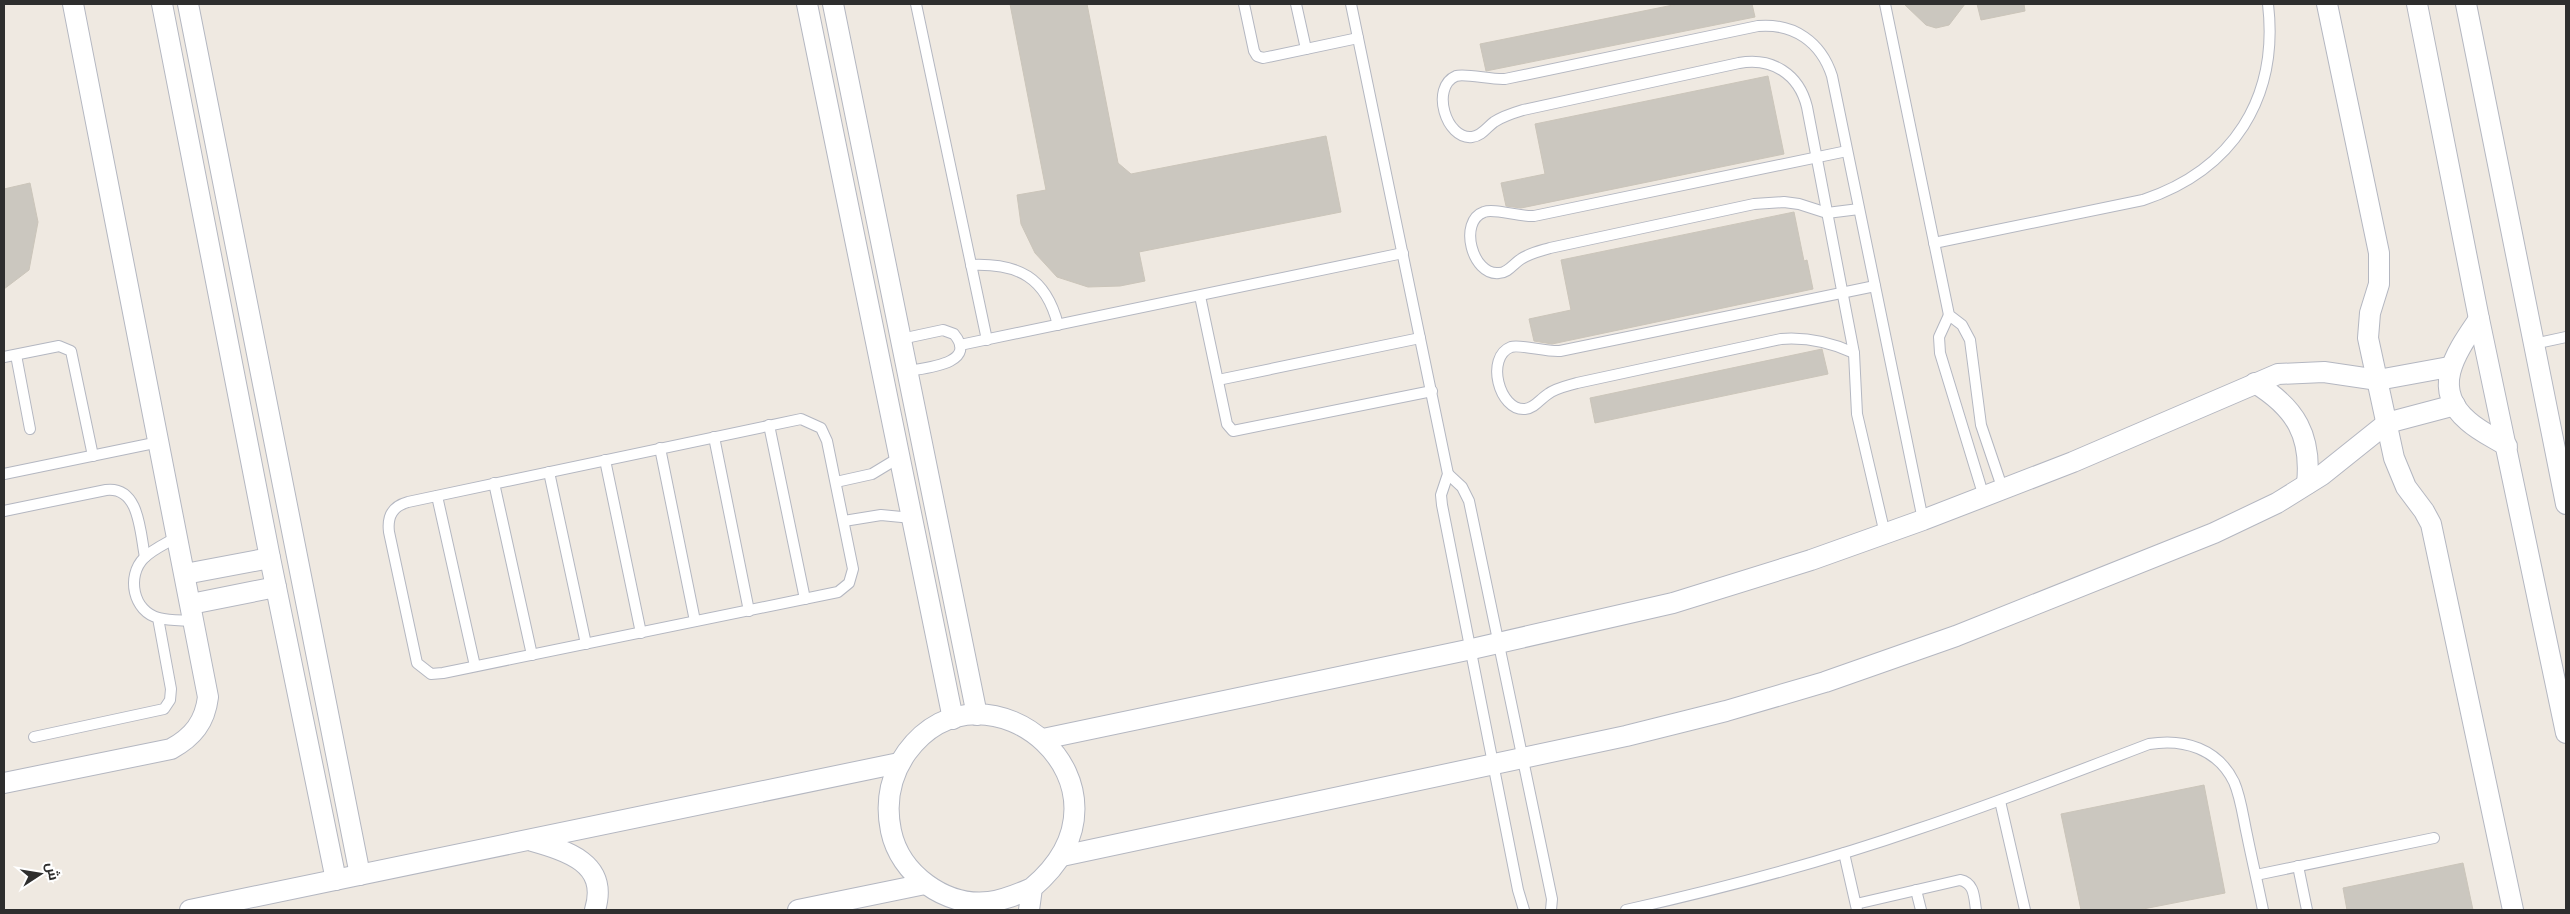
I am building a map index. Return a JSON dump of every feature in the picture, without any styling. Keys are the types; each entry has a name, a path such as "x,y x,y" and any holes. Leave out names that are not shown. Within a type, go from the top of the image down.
{"street":[{"path":"4,783 171,749 188,738 201,723 208,697 193,612 73,4"},
{"path":"162,4 270,558 336,880"},
{"path":"188,4 360,875"},
{"path":"807,4 953,719"},
{"path":"833,4 978,715"},
{"path":"2328,4 2379,253 2379,284 2368,326 2368,338 2399,472 2431,524 2513,910"},
{"path":"2417,4 2479,319 2566,733"},
{"path":"2466,4 2566,504"},
{"path":"2479,319 2457,350 2449,367 2450,392 2455,405 2468,421 2507,446"},
{"path":"1043,739 1472,649 1673,603 1885,534 1993,494 2278,374 2309,371 2378,380 2449,367"},
{"path":"2255,383 2272,393 2287,407 2298,423 2306,442 2309,461 2306,484"},
{"path":"1062,856 1626,736 1726,711 1834,679 1956,636 2122,571 2245,519 2337,464 2387,423 2455,405"},
{"path":"185,574 270,558"},
{"path":"193,612 276,586"},
{"path":"978,715 1001,717 1016,722 1043,739 1063,764 1073,794 1073,826 1062,856 1049,873 1032,888 1003,899 968,906 925,884 906,865 893,841 888,815 890,788 899,763 913,744 932,729 953,719 978,715"},
{"path":"190,910 899,763"},
{"path":"530,840 569,852 582,860 591,872 596,887 598,902 595,910"},
{"path":"798,910 925,884"},
{"path":"1029,910 1032,888"}],"lane":[{"path":"916,4 987,340"},
{"path":"1244,4 1254,51 1257,56 1263,58 1358,38"},
{"path":"1296,4 1306,49"},
{"path":"1351,4 1448,474 1441,495 1442,505 1472,649 1519,898 1524,910"},
{"path":"1885,4 1949,315 1939,337 1940,354 1993,494"},
{"path":"1934,243 2143,200 2163,193 2201,172 2232,143 2254,108 2269,60 2271,24 2268,4"},
{"path":"1885,534 1857,414 1854,353 1807,107 1799,86 1783,70 1761,61 1738,63 1523,110 1503,117 1482,133 1470,138 1458,134 1445,113 1443,95 1447,83 1456,76 1462,75 1485,79 1505,79 1758,26 1782,27 1800,33 1814,44 1828,64 1924,520"},
{"path":"1847,151 1534,216 1513,216 1497,211 1485,212 1480,214 1472,224 1472,248 1480,266 1491,273 1497,274 1509,270 1530,254 1550,248 1754,204 1791,203 1827,213 1859,210"},
{"path":"960,345 1403,253"},
{"path":"971,265 1003,266 1029,276 1050,302 1058,325"},
{"path":"1854,353 1826,342 1811,339 1781,340 1577,383 1557,389 1535,405 1524,409 1512,405 1499,384 1499,359 1502,354 1512,347 1524,347 1540,351 1560,351 1875,286"},
{"path":"1200,296 1227,424 1233,431 1432,391"},
{"path":"1949,315 1962,325 1970,340 1973,379 1993,494"},
{"path":"901,339 943,330 954,334 960,345 958,356 950,363 908,371"},
{"path":"2534,344 2566,337"},
{"path":"1218,380 1420,338"},
{"path":"4,357 59,346 71,351 93,456"},
{"path":"16,355 30,429"},
{"path":"801,419 815,423 827,441 853,569 849,582 838,592 431,674 420,668 414,658 389,532 391,512 401,503 769,425 801,419"},
{"path":"769,425 805,599"},
{"path":"714,437 749,611"},
{"path":"4,474 159,442"},
{"path":"660,448 695,622"},
{"path":"836,482 872,474 900,457"},
{"path":"605,460 642,633"},
{"path":"549,472 586,644"},
{"path":"1448,474 1462,487 1469,501 1521,759 1552,899 1551,910"},
{"path":"494,483 532,655"},
{"path":"4,511 106,490 119,490 132,502 145,557"},
{"path":"437,496 475,666"},
{"path":"844,521 881,515 912,518"},
{"path":"177,537 145,557 135,572 134,591 143,608 158,618 193,612"},
{"path":"34,736 164,709 170,700 171,688 158,618"},
{"path":"1626,910 1758,878 1844,853 2000,800 2150,744 2166,741 2192,745 2216,759 2234,782 2263,910"},
{"path":"2000,800 2025,910"},
{"path":"2256,875 2434,838"},
{"path":"1844,853 1856,907 1916,890 1955,881 1965,881 1972,888 1976,910"},
{"path":"2298,866 2307,910"},
{"path":"1916,890 1921,910"}],"building":[{"path":"1010,4 1087,4 1118,163 1131,174 1326,136 1341,212 1139,252 1145,281 1120,286 1088,287 1057,277 1035,253 1021,224 1017,195 1046,190"},
{"path":"1678,4 1752,4 1755,17 1486,71 1480,44"},
{"path":"1904,4 1965,4 1949,25 1936,28 1926,25"},
{"path":"1977,4 2024,4 2025,11 1981,20"},
{"path":"1768,76 1784,154 1521,208 1506,206 1501,183 1545,174 1535,124"},
{"path":"30,183 38,222 29,270 4,289 4,189"},
{"path":"1794,212 1804,261 1807,260 1813,289 1552,344 1534,341 1529,319 1571,310 1561,260"},
{"path":"1822,349 1828,374 1595,423 1590,398"},
{"path":"2204,785 2225,893 2138,910 2081,910 2061,814"},
{"path":"2463,863 2473,910 2347,910 2343,888"}]}
